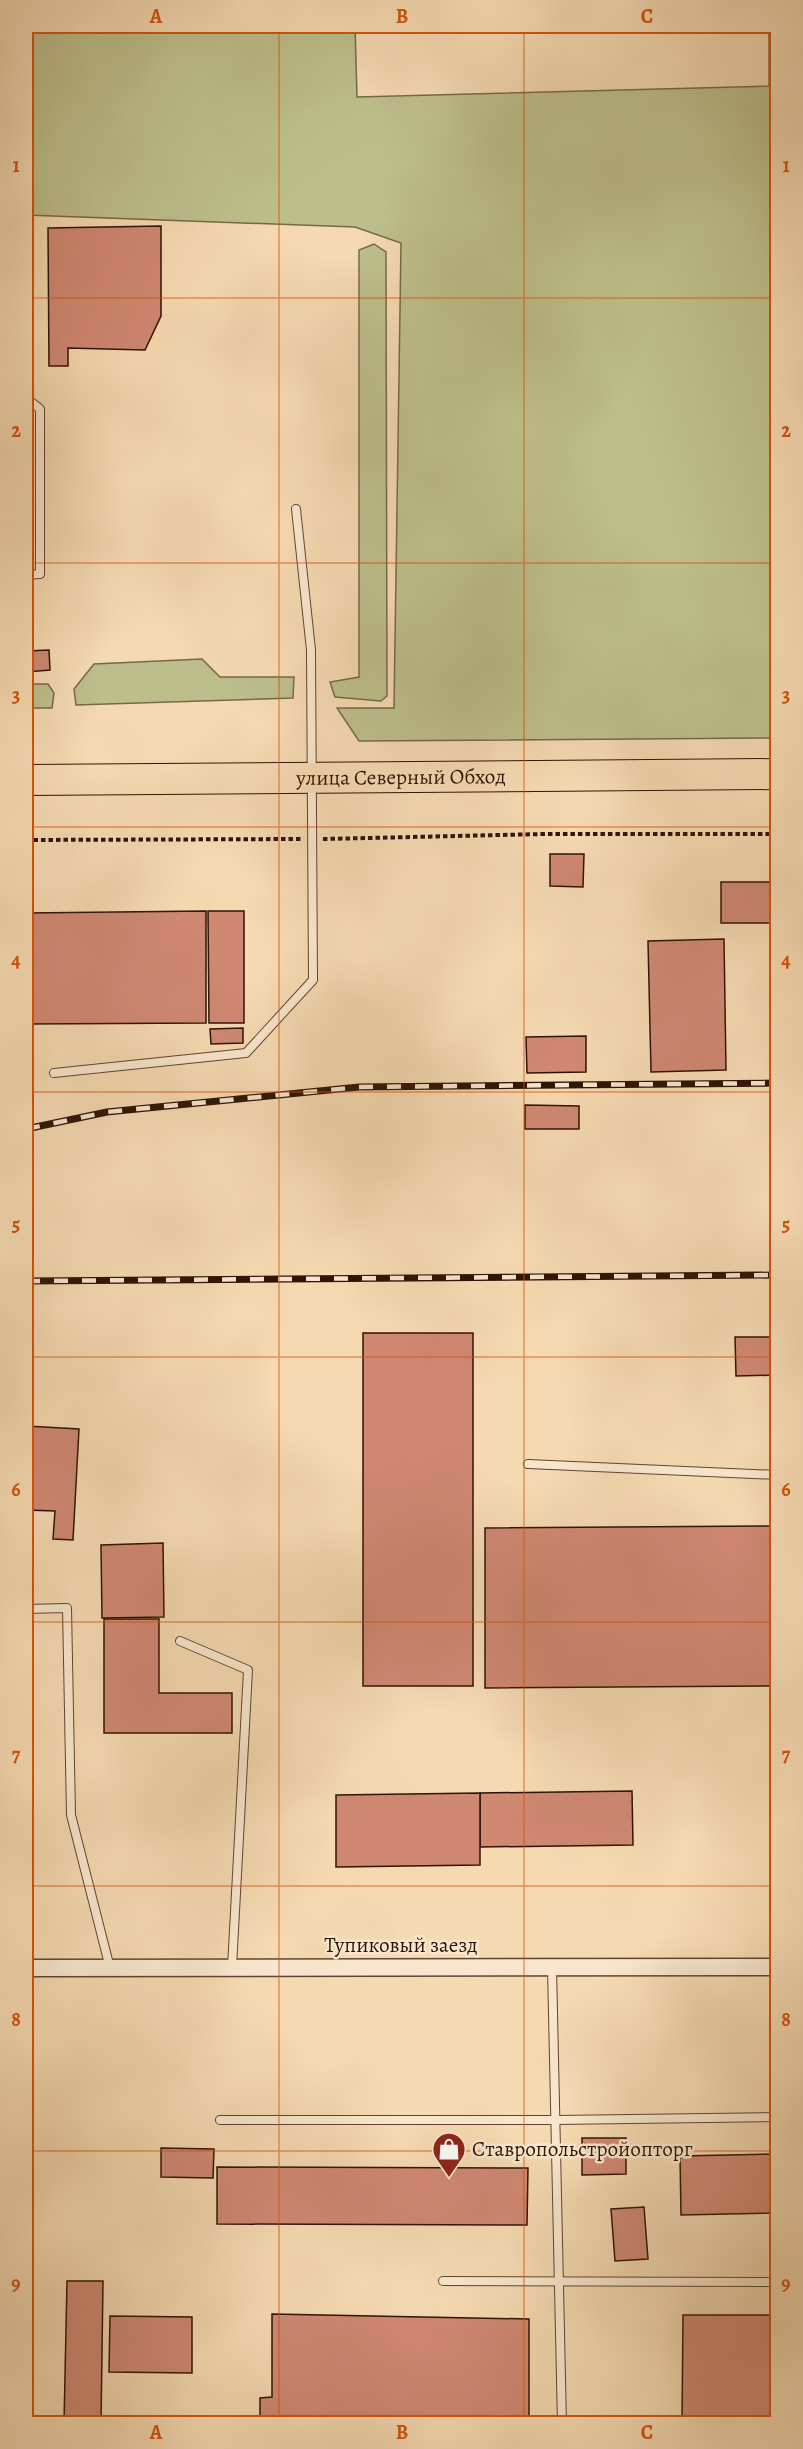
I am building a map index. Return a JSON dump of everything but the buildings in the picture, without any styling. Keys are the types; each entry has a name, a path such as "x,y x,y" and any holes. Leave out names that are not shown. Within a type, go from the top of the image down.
{"highway":[{"name":"улица Северный Обход","path":"26,780 777,774"}],"street":[{"name":"Тупиковый заезд","path":"26,1968 777,1967"}],"lane":[{"path":"26,398 40,409 40,574 26,575"},
{"path":"54,1073 246,1053 314,980 311,650 296,509"},
{"path":"528,1464 777,1475"},
{"path":"26,1609 67,1608 71,1815 110,1968"},
{"path":"180,1641 248,1670 232,1967"},
{"path":"552,1967 562,2424"},
{"path":"220,2120 556,2120 777,2117"},
{"path":"443,2281 777,2282"}],"path":[{"path":"26,840 312,839 545,834 777,834"}],"green space":[{"path":"26,26 355,26 357,97 769,86 769,26 777,26 777,738 359,741 337,708 394,708 401,243 355,227 26,215"},
{"path":"374,244 386,252 387,696 381,701 335,697 330,682 359,677 359,250"},
{"path":"202,659 220,677 294,677 293,698 76,705 74,689 94,664"},
{"path":"26,684 48,684 54,693 52,708 26,708"}],"railway":[{"path":"26,1129 107,1112 359,1087 778,1083"},
{"path":"26,1281 778,1275"}],"place":[{"name":"Ставропольстройопторг","path":"449,2178"}]}
